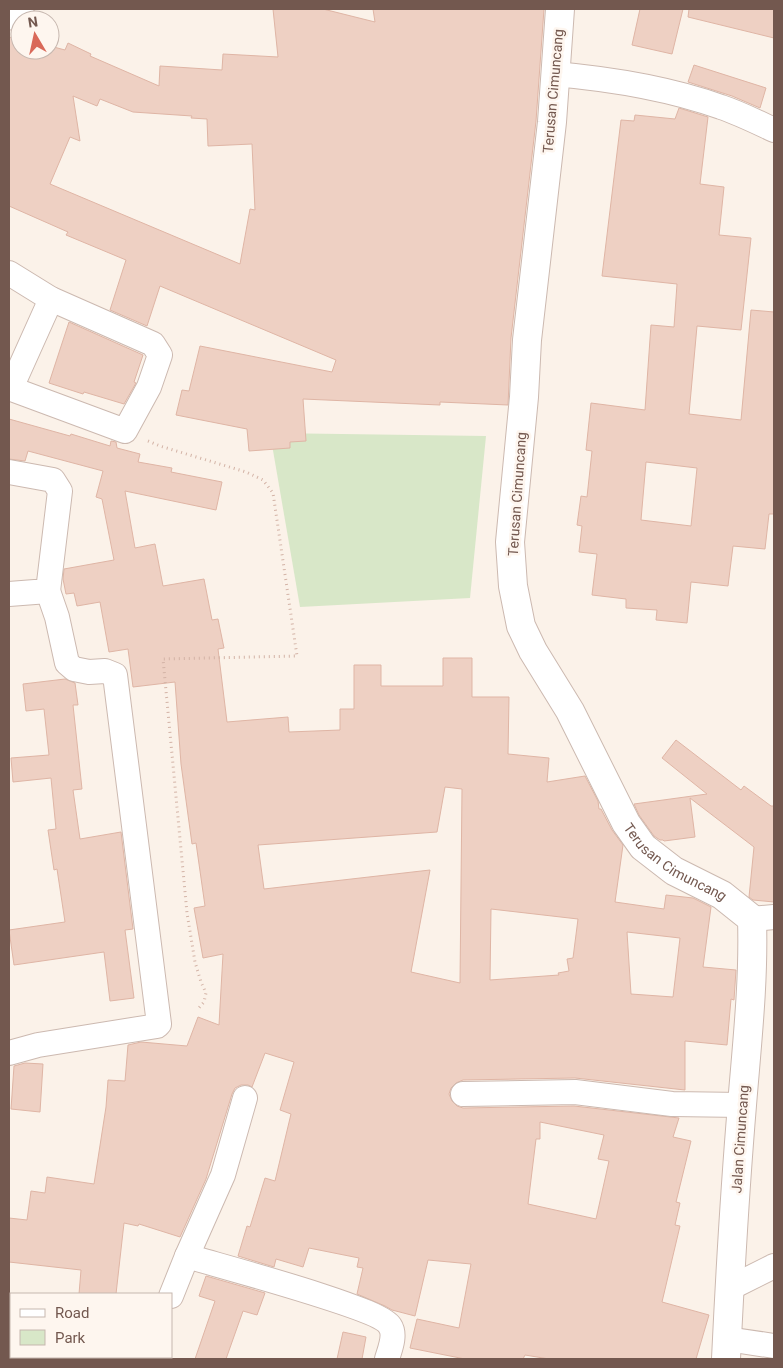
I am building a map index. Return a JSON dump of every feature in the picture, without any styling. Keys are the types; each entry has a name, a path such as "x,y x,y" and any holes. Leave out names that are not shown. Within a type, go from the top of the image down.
{"street":[{"name":"Terusan Cimuncang","path":"560,9 510,542 513,586 521,626 533,651 570,711 626,824 643,847 674,871 763,918"},
{"path":"555,74 594,77 671,92 722,107 774,130"},
{"path":"9,273 51,299 153,344 158,350 160,355 149,387 125,431 10,388 51,299"},
{"path":"9,472 53,480 60,491 48,591 57,617 67,663 74,669 90,672 105,671 115,674 158,1024 156,1026 38,1045 9,1053"},
{"path":"9,594 48,591"},
{"name":"Jalan Cimuncang","path":"727,1349 753,944 763,918"},
{"path":"463,1094 574,1092 672,1104 742,1105"},
{"path":"172,1294 223,1175 245,1098"},
{"path":"187,1256 347,1303 383,1320 390,1324 393,1334 387,1359"},
{"path":"730,1288 774,1266"},
{"path":"727,1349 774,1346"}],"path":[{"path":"125,431 160,446 246,472 263,480 273,493 297,656 163,659 187,913 195,962 200,982 206,992 204,1002 197,1010"}],"green space":[{"path":"270,433 486,436 470,598 300,607"}],"building":[{"path":"273,9 323,9 375,22 373,9 544,9 536,121 511,338 508,405 440,402 440,405 303,399 306,441 290,442 290,448 249,451 247,429 176,415 182,390 189,391 200,346 332,372 336,360 160,286 147,326 110,310 126,260 66,235 68,232 9,206 9,37 10,60 60,60 60,49 65,50 68,43 91,54 90,56 159,86 160,66 222,70 223,54 278,57","holes":["73,96 97,106 100,99 133,112 192,116 191,118 207,119 208,146 252,144 255,210 250,209 240,264 50,184 70,137 80,141"]},
{"path":"640,9 683,9 672,54 632,45"},
{"path":"689,9 774,9 774,38 688,17"},
{"path":"694,65 766,88 760,108 732,96 688,82"},
{"path":"679,108 708,117 700,184 724,187 719,235 751,238 741,330 697,326 689,414 741,420 751,310 774,312 774,514 769,514 765,549 733,546 728,586 691,582 687,623 656,620 657,610 626,608 626,599 592,595 597,554 579,552 582,526 577,525 581,496 587,497 592,451 586,450 591,403 645,410 651,325 674,327 677,284 602,276 621,120 634,121 635,115 675,119","holes":["646,462 697,468 691,526 641,520"]},
{"path":"69,322 143,355 134,382 136,383 124,404 49,383"},
{"path":"9,419 70,436 71,434 110,446 111,441 116,442 117,448 140,454 138,462 172,468 171,472 222,482 216,510 125,491 135,548 155,544 163,586 204,579 212,620 218,619 224,648 218,649 227,722 288,717 289,732 340,730 340,709 354,709 354,665 381,665 381,686 443,686 443,658 472,658 472,697 509,697 508,754 549,758 547,782 585,776 598,801 599,809 601,809 612,830 623,845 615,902 664,909 666,895 693,898 711,907 703,967 736,970 734,1000 731,999 727,1045 685,1041 685,1090 575,1078 463,1080 451,1088 449,1094 457,1106 463,1108 574,1106 679,1118 673,1137 691,1141 676,1202 680,1203 675,1225 680,1226 662,1302 709,1315 696,1359 549,1359 525,1355 523,1359 465,1359 410,1348 417,1319 459,1328 471,1264 428,1260 415,1316 392,1310 357,1294 363,1268 357,1267 359,1258 309,1248 303,1267 276,1259 274,1267 238,1256 247,1226 250,1227 265,1178 275,1181 291,1114 280,1110 294,1062 265,1053 252,1087 241,1085 235,1088 232,1094 206,1179 180,1237 139,1224 138,1226 124,1223 116,1293 79,1293 81,1270 9,1262 9,1218 27,1220 31,1191 45,1193 47,1177 94,1184 106,1107 108,1080 125,1081 128,1045 141,1042 187,1046 198,1017 219,1025 223,954 203,958 194,908 205,906 196,843 192,844 181,764 175,682 133,687 128,649 109,652 100,602 77,606 74,593 66,594 63,579 64,569 114,560 102,499 96,497 103,471 28,451 25,461 9,459","holes":["445,787 462,789 460,983 411,972 430,870 264,889 258,845 437,832","491,909 578,919 573,958 567,959 569,971 558,973 559,975 490,980","627,932 680,938 673,997 631,994","540,1122 604,1135 598,1159 609,1161 596,1219 528,1204 536,1139 540,1139"]},
{"path":"65,679 75,683 78,705 73,705 82,789 73,790 80,839 121,832 133,929 125,930 134,998 110,1001 104,952 14,965 9,930 65,922 57,869 54,870 48,830 56,829 51,778 13,782 11,758 49,755 44,709 26,711 23,684"},
{"path":"676,740 741,790 744,786 771,806 774,806 774,902 753,900 749,897 754,847 690,798 695,837 660,840 654,836 639,815 634,804 707,794 662,758"},
{"path":"25,1063 43,1064 40,1112 11,1109 14,1066"},
{"path":"206,1276 265,1293 257,1315 243,1311 226,1359 195,1359 215,1301 199,1296"},
{"path":"343,1332 366,1337 362,1359 337,1359"}]}
